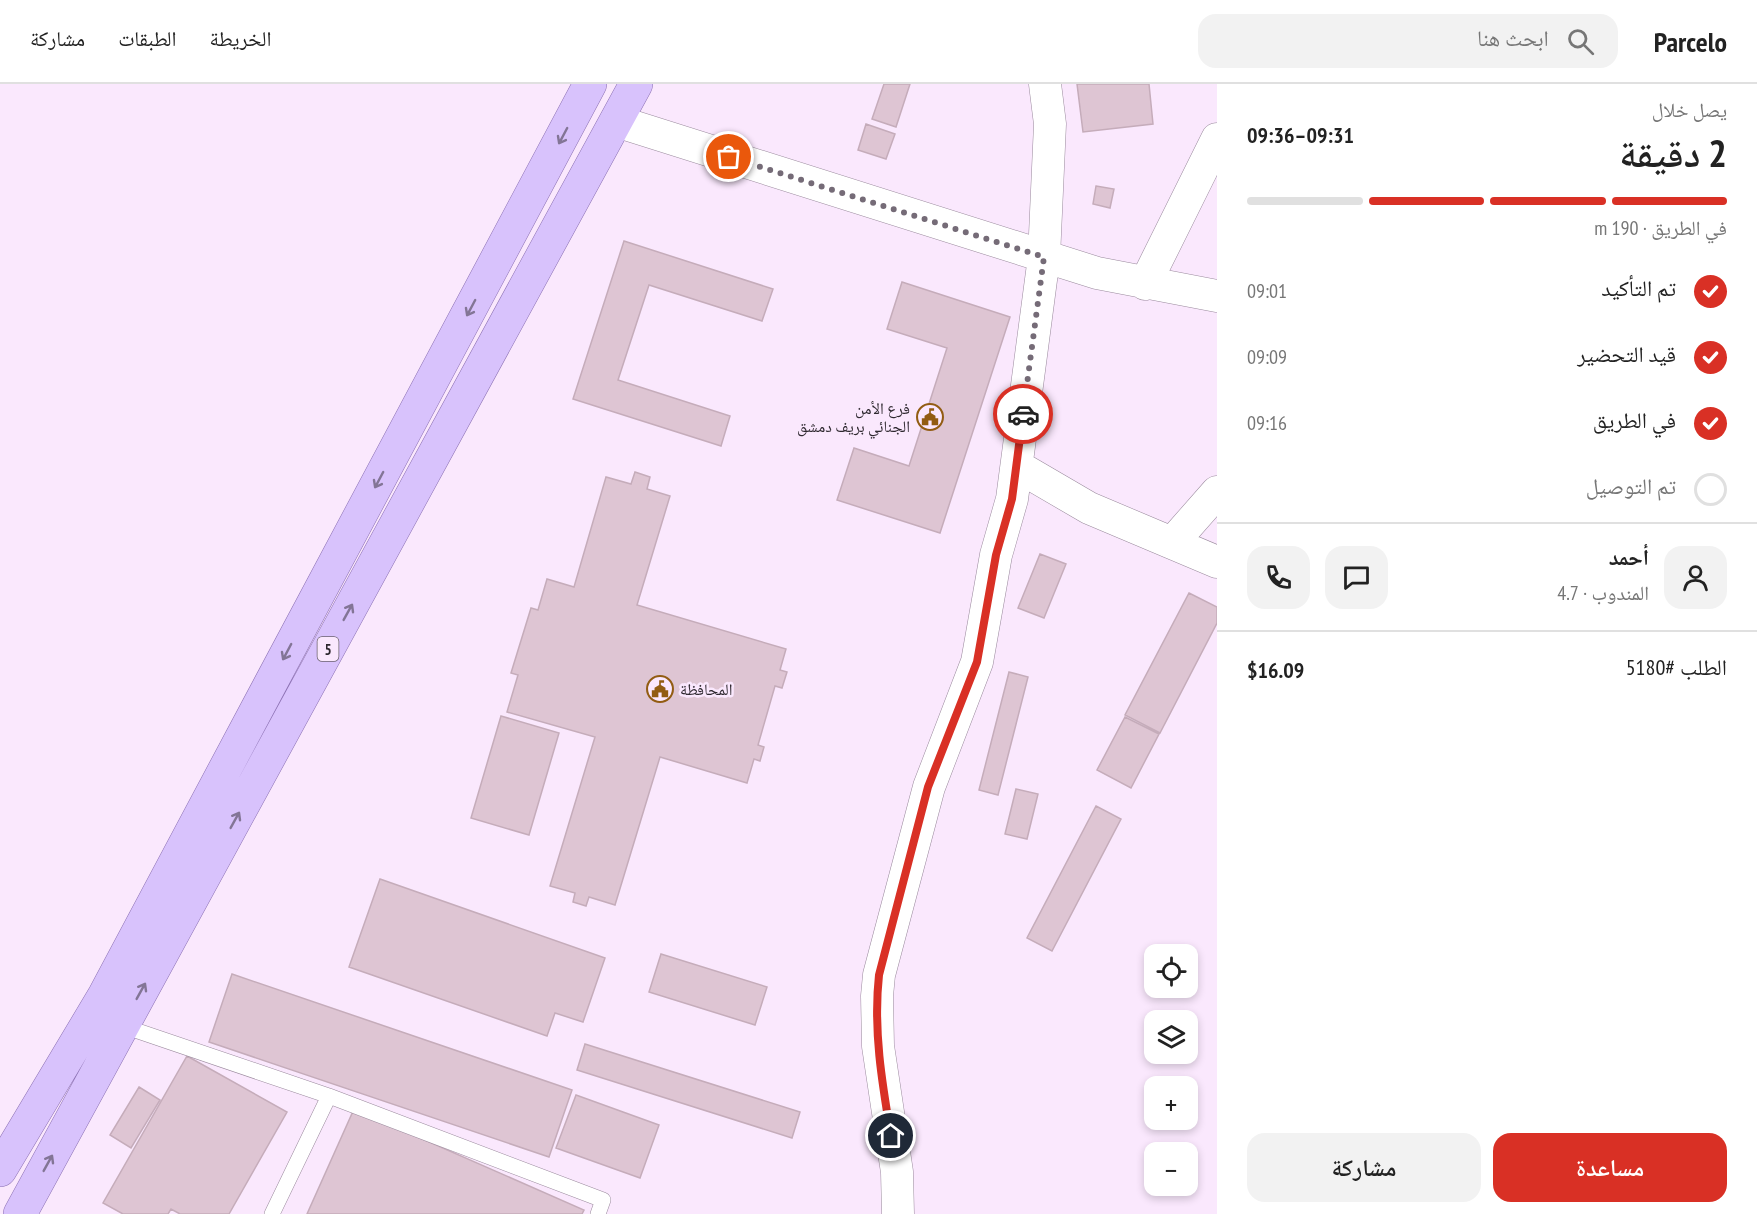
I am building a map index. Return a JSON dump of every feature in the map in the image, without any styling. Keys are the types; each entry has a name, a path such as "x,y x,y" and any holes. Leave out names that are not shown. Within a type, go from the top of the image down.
{"main road":[{"name":"5","path":"0,1170 104,996 590,84"},
{"name":"5","path":"20,1214 636,84"}],"street":[{"path":"898,1214 897,1172 878,1046 879,975 928,787 977,662 996,555 1012,499 1044,257 1050,124 1045,84"},
{"path":"616,121 1096,273 1217,296"},
{"path":"1145,284 1217,139"},
{"path":"1017,466 1089,508 1217,562"},
{"path":"1173,542 1217,492"}],"lane":[{"path":"123,1026 329,1096 603,1200 598,1214"},
{"path":"272,1214 329,1096"}],"building":[{"path":"884,84 910,84 896,127 872,119"},
{"path":"1077,84 1149,84 1153,124 1083,132"},
{"path":"866,124 895,134 886,159 858,150"},
{"path":"1096,186 1114,189 1110,208 1093,204"},
{"path":"624,241 773,289 762,321 649,285 618,380 730,416 721,446 573,399"},
{"path":"902,282 1010,317 940,533 837,500 854,448 909,466 947,348 887,329"},
{"path":"635,472 650,477 647,489 670,496 637,605 786,649 780,670 787,672 782,688 775,686 758,745 764,747 760,761 754,759 747,783 660,757 615,905 589,897 586,906 573,902 575,893 550,886 595,737 507,712 518,675 511,673 531,608 538,610 547,579 574,587 606,477 631,484"},
{"path":"1040,554 1066,564 1044,618 1018,608"},
{"path":"1189,593 1217,607 1217,623 1160,733 1125,715"},
{"path":"1009,672 1028,677 998,795 979,790"},
{"path":"501,716 559,733 529,835 471,818"},
{"path":"1125,717 1159,734 1131,788 1097,770"},
{"path":"1016,789 1038,794 1027,839 1005,834"},
{"path":"1096,806 1121,819 1052,951 1027,938"},
{"path":"380,879 605,958 583,1022 555,1013 547,1036 349,967"},
{"path":"661,954 767,987 755,1025 649,992"},
{"path":"232,974 572,1090 549,1157 209,1042"},
{"path":"585,1044 800,1112 792,1138 577,1070"},
{"path":"187,1056 287,1112 229,1214 180,1214 171,1209 168,1214 123,1214 103,1203"},
{"path":"139,1087 160,1100 131,1148 110,1135"},
{"path":"576,1095 659,1125 640,1178 556,1148"},
{"path":"354,1109 584,1210 582,1214 307,1214"}],"way so far":[{"path":"729,157 1044,257 1023,414"}],"place":[{"name":"فرع الأمن الجنائي بريف دمشق","path":"930,417"},
{"name":"المحافظة","path":"660,689"}],"route":[{"path":"891,1136 878,1046 879,975 928,787 977,662 996,555 1012,499 1023,414"}]}
